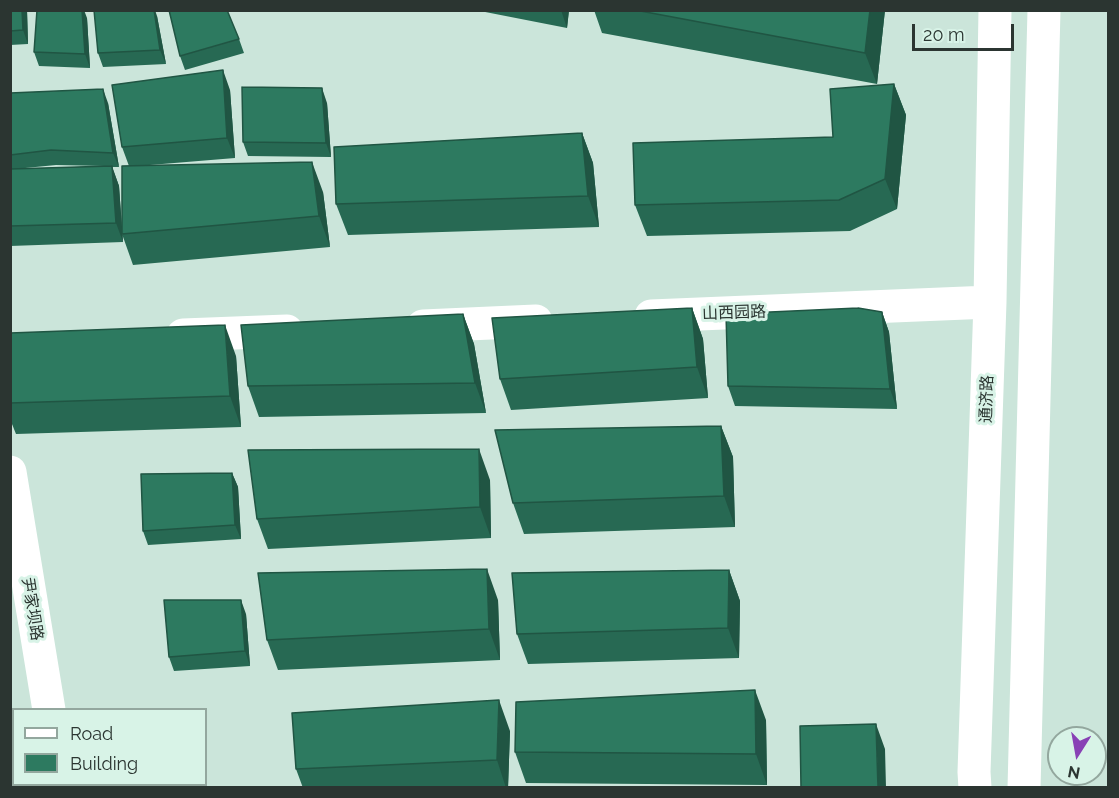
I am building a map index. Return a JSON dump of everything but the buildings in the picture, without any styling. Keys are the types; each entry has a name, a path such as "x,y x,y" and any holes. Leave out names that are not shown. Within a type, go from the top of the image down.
{"main road":[{"name":"通济路","path":"975,788 990,302 995,10"},
{"path":"1024,788 1044,10"},
{"name":"山西园路","path":"620,318 990,302"},
{"path":"393,327 560,320"},
{"path":"154,337 321,330"},
{"name":"尹家坝路","path":"10,472 49,708"}]}
